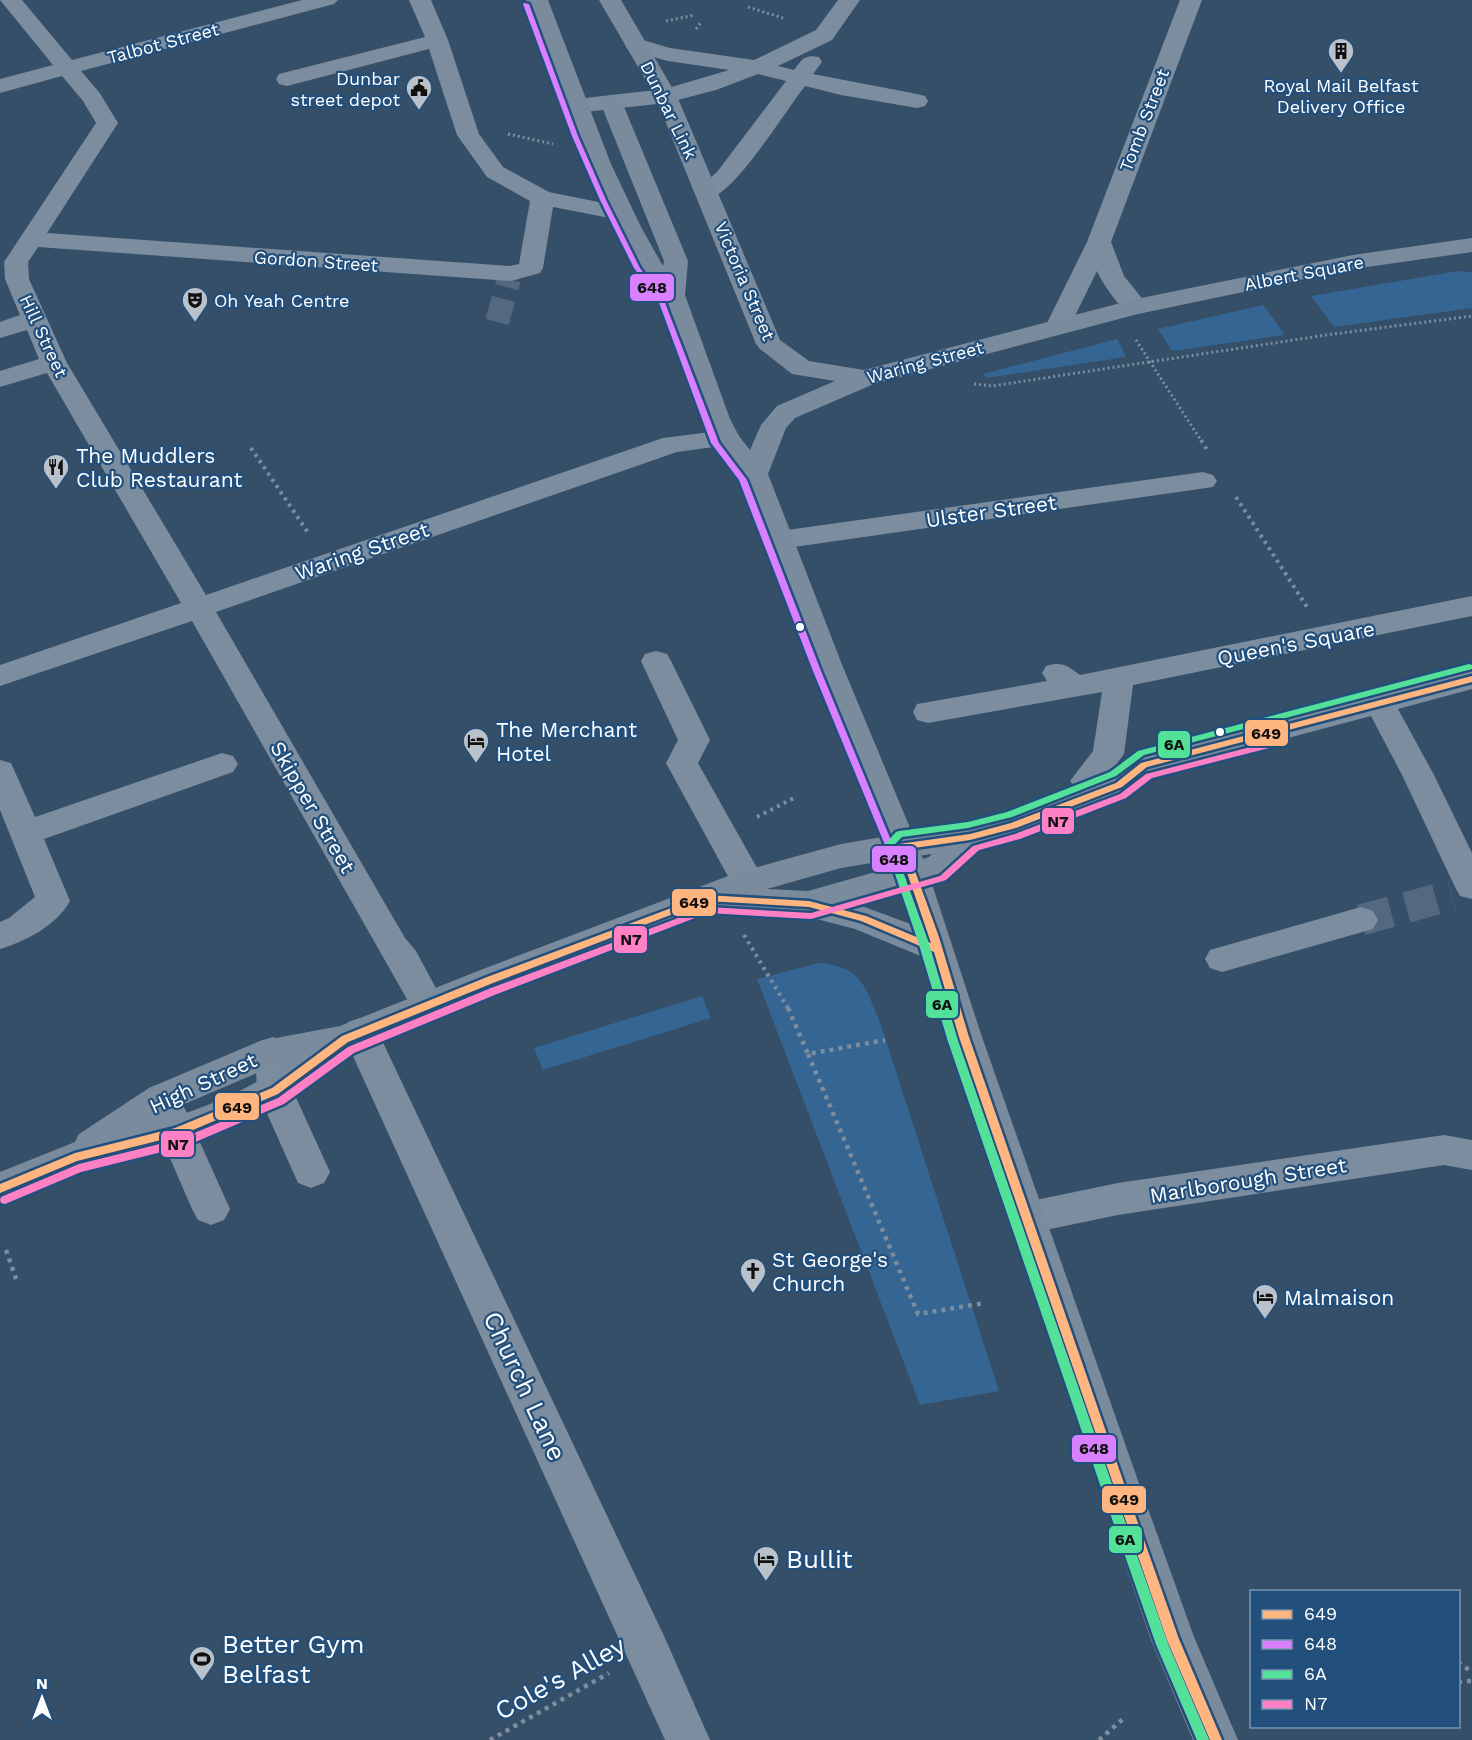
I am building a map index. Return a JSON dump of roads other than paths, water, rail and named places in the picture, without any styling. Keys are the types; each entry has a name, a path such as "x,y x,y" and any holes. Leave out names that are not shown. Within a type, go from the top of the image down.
{"main road":[{"path":"537,0 576,106 620,213 646,262 661,277 672,295 726,438 754,474 828,667 908,860 964,1037 1173,1640 1216,1740"},
{"name":"Dunbar Link","path":"610,0 666,96 707,190"},
{"path":"611,102 676,261 672,295"},
{"name":"Victoria Street","path":"707,190 769,344 801,368 865,378"},
{"name":"Albert Square","path":"1136,307 1353,262 1469,244"},
{"name":"Waring Street","path":"754,474 774,425 786,412 865,378 1059,325 1136,307"},
{"path":"809,904 908,860 940,866 970,837"},
{"name":"High Street","path":"75,1157 162,1098 273,1051 352,1036 748,882 841,856 908,860"},
{"name":"High Street","path":"706,898 809,904 863,918 936,949"},
{"name":"High Street","path":"0,1189 75,1157 177,1132 275,1091 352,1036"}],"street":[{"path":"11,0 68,69"},
{"path":"248,0 264,16"},
{"name":"Talbot Street","path":"0,86 327,0"},
{"path":"420,0 437,40 468,135 495,172 542,198 620,213"},
{"path":"707,190 725,177 799,79 816,55 824,35 849,0"},
{"name":"Tomb Street","path":"1059,325 1099,242 1191,0"},
{"path":"576,106 666,96 708,85 757,67 824,35"},
{"path":"287,79 437,40"},
{"path":"636,45 668,54 757,67 799,79 917,101"},
{"name":"Hill Street","path":"68,69 104,116 106,123 16,262 17,279 54,363 199,608"},
{"name":"Gordon Street","path":"30,239 510,277 531,268 542,198"},
{"path":"1099,242 1112,277 1136,307"},
{"path":"0,330 34,319"},
{"path":"0,379 54,363"},
{"name":"Waring Street","path":"0,676 673,444 726,438"},
{"name":"Ulster Street","path":"780,540 1203,481"},
{"name":"Queen's Square","path":"928,712 1066,680 1119,680 1326,636 1360,632 1444,610 1472,606"},
{"name":"Skipper Street","path":"199,608 428,1005"},
{"path":"656,661 694,740 682,763 748,882"},
{"path":"970,837 1013,825 1119,785 1144,765 1472,679"},
{"path":"1086,781 1108,754 1119,680"},
{"path":"1379,703 1418,775 1465,890"},
{"path":"26,833 222,764"},
{"path":"0,771 53,902 21,927 0,936"},
{"path":"1222,959 1361,920"},
{"name":"Church Lane","path":"352,1036 649,1651 688,1740"},
{"path":"273,1051 275,1091 311,1172"},
{"path":"162,1098 212,1209"},
{"name":"Marlborough Street","path":"1026,1218 1118,1199 1444,1150 1472,1155"}],"tunnel":[{"path":"497,322 509,279"},
{"path":"1361,920 1452,895"}],"place":[{"name":"Royal Mail Belfast Delivery Office","path":"1341,74"},
{"name":"Dunbar street depot","path":"419,111"},
{"name":"Oh Yeah Centre","path":"195,323"},
{"name":"The Muddlers Club Restaurant","path":"56,490"},
{"name":"The Merchant Hotel","path":"476,764"},
{"name":"St George's Church","path":"753,1294"},
{"name":"Malmaison","path":"1265,1320"},
{"name":"Bullit","path":"766,1582"},
{"name":"Better Gym Belfast","path":"202,1682"}]}
